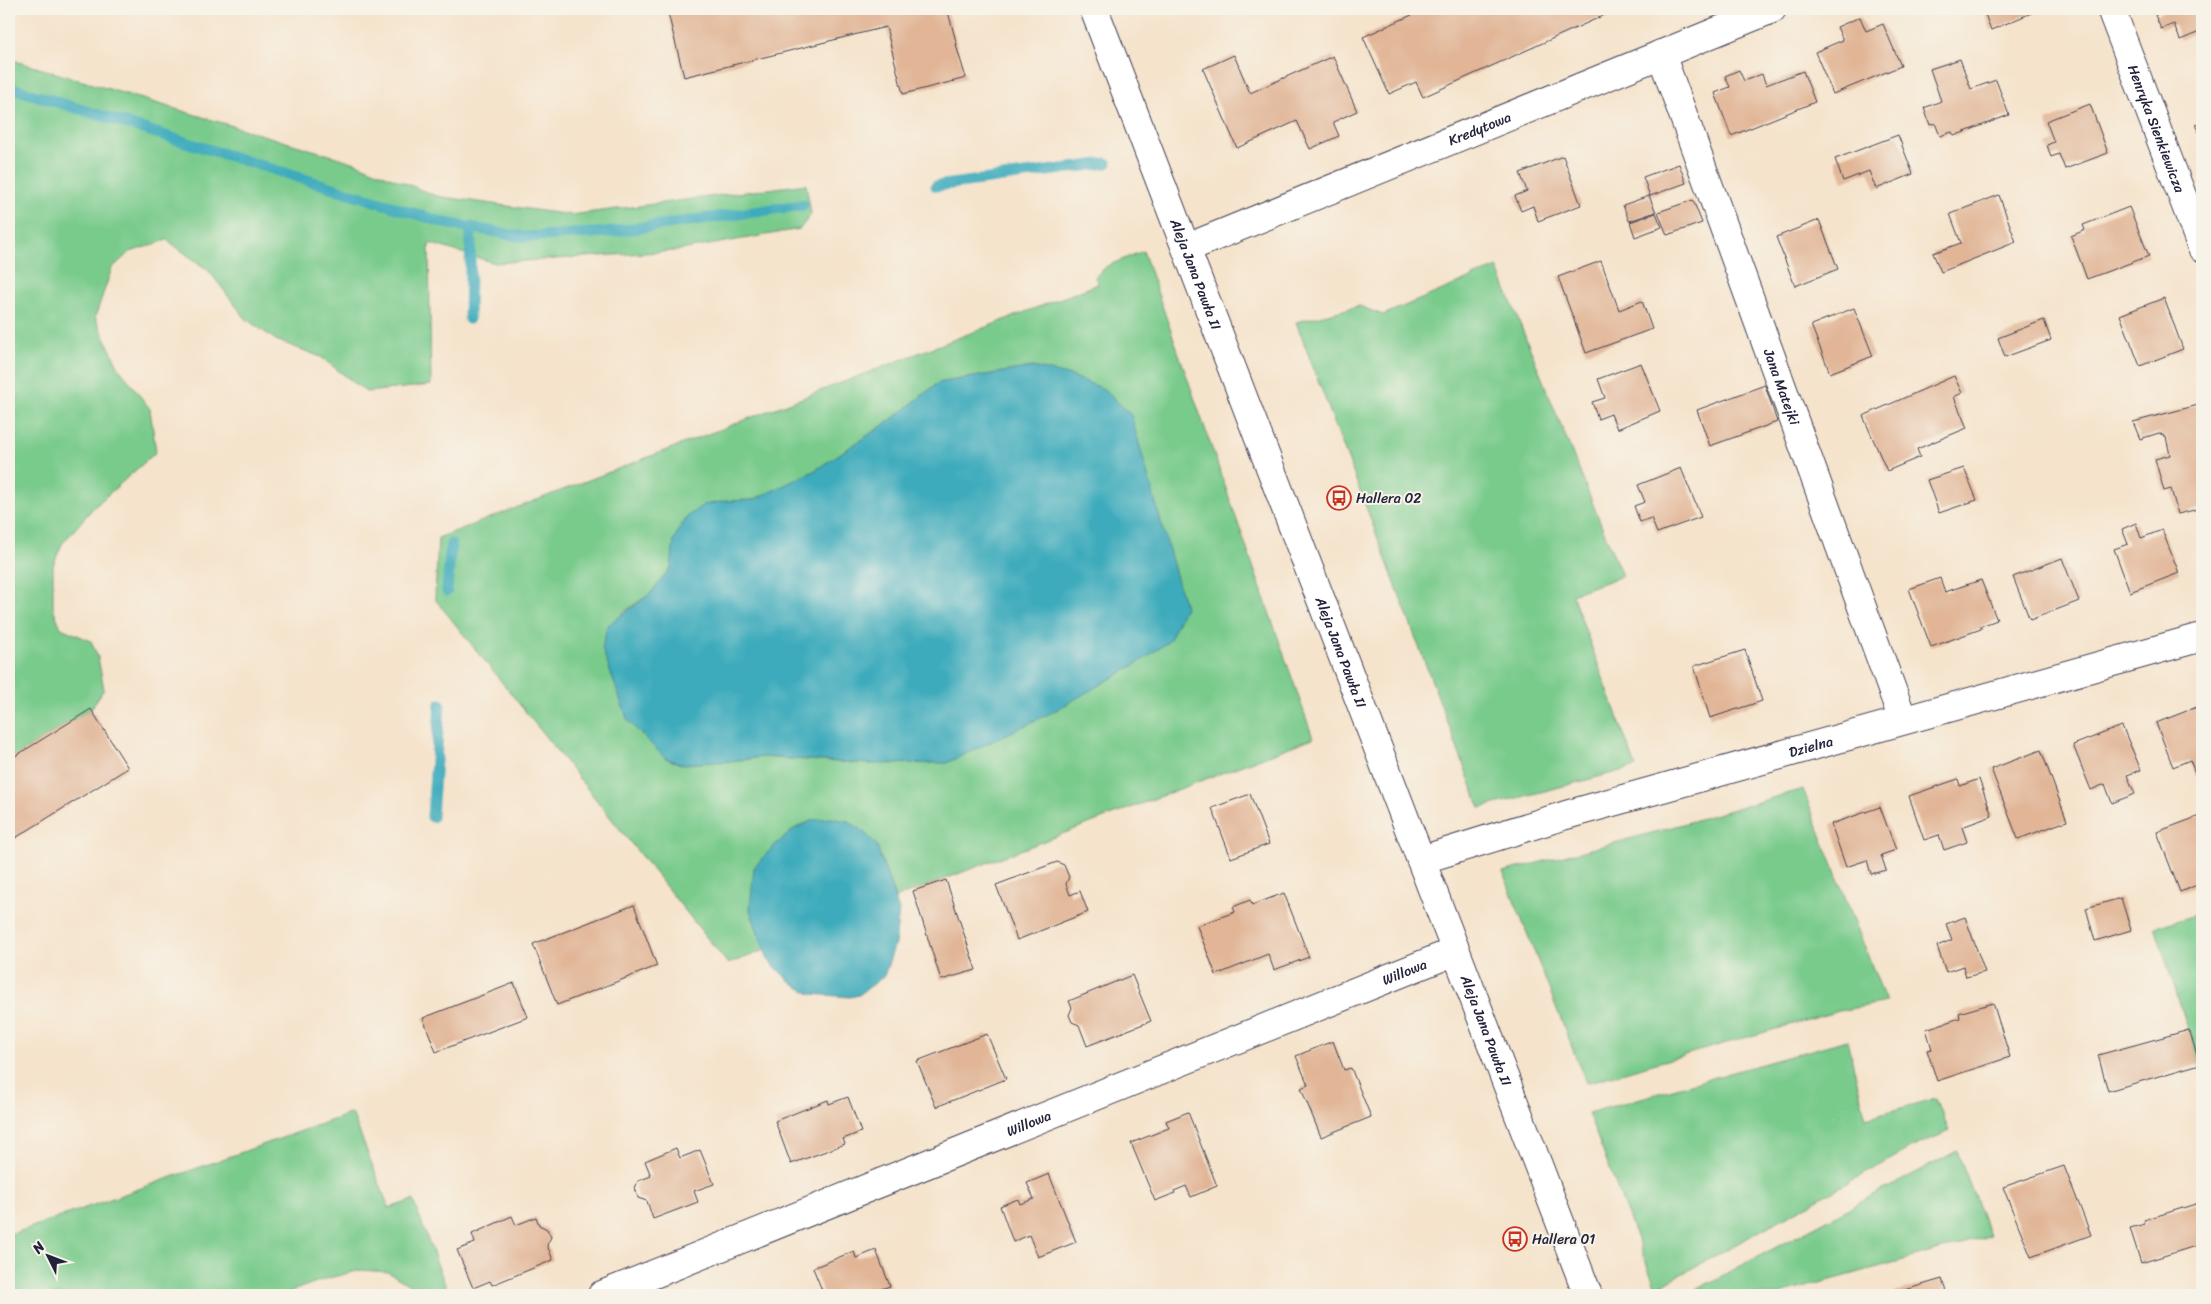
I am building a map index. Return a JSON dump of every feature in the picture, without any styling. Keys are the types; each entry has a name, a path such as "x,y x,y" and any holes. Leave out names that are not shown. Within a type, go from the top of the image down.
{"street":[{"name":"Aleja Jana Pawła II","path":"1094,9 1588,1295"},
{"name":"Kredytowa","path":"1187,248 1772,9"},
{"name":"Henryka Sienkiewicza","path":"2111,9 2202,248"},
{"name":"Jana Matejki","path":"1662,54 1903,720"},
{"name":"Dzielna","path":"1421,860 1566,815 2202,637"},
{"name":"Willowa","path":"602,1295 1456,951"}],"green space":[{"path":"9,59 356,163 436,196 571,215 806,184 811,214 800,229 674,251 495,263 429,243 431,385 366,392 321,357 276,340 246,319 209,271 167,240 130,252 112,268 95,317 119,368 150,409 156,452 93,508 62,544 53,565 53,608 61,628 91,641 98,658 104,689 91,709 9,760"},
{"path":"1143,251 1313,738 895,898 876,844 813,820 794,829 773,847 750,910 765,950 728,964 435,599 438,538 1098,284 1095,277 1107,266","holes":["1033,367 871,764 762,757 681,764 665,758 652,744 622,613 650,594 726,501 753,500 814,471 891,420 938,383"]},
{"path":"1497,267 1622,576 1572,594 1636,767 1480,808 1296,322 1359,306 1383,315"},
{"path":"1803,789 1886,1002 1839,1011 1586,1083 1503,872 1648,834"},
{"path":"2202,913 2202,1072 2155,927"},
{"path":"1847,1040 1866,1118 1936,1098 1949,1131 1913,1147 1656,1288 1588,1113"},
{"path":"352,1113 389,1208 413,1200 449,1295 426,1295 388,1272 361,1270 325,1279 281,1295 9,1295 9,1227 12,1234"},
{"path":"1957,1151 1990,1236 1777,1295 1686,1295"}],"water":[{"path":"1033,367 1072,376 1104,389 1131,415 1185,607 1169,641 1140,662 1049,714 947,763 871,764 762,757 681,764 665,758 628,721 602,649 607,626 650,594 671,568 674,540 688,516 703,505 726,501 753,500 814,471 891,420 938,383"},
{"path":"831,818 848,821 862,830 876,844 899,910 895,944 884,976 859,995 850,997 811,994 794,985 768,960 750,910 754,867 794,829 813,820"}],"building":[{"path":"667,9 948,9 966,78 903,94 886,27 684,77"},
{"path":"1425,9 1618,9 1423,97 1416,82 1389,94 1363,37"},
{"path":"1983,9 2041,9 1991,30"},
{"path":"2168,9 2202,9 2202,31 2180,40 2174,24 2161,29 2155,15"},
{"path":"1860,17 1866,31 1883,24 1901,66 1833,94 1815,52 1843,40 1837,27"},
{"path":"1234,55 1250,93 1333,56 1357,111 1333,122 1339,136 1310,149 1297,121 1237,148 1203,69"},
{"path":"1960,59 1971,89 1996,80 2009,115 1954,136 1952,132 1940,136 1935,123 1930,125 1924,108 1941,101 1930,69"},
{"path":"1739,70 1744,81 1762,74 1766,85 1803,71 1815,102 1731,136 1715,93 1730,87 1725,76"},
{"path":"2090,104 2108,153 2065,169 2059,154 2051,157 2047,145 2054,142 2046,121"},
{"path":"2202,122 2202,138 2201,139 2195,124"},
{"path":"1898,135 1913,174 1876,189 1869,171 1843,181 1835,159"},
{"path":"1563,156 1581,205 1538,221 1533,206 1521,211 1515,196 1527,191 1520,173"},
{"path":"1679,164 1686,183 1650,196 1643,177"},
{"path":"1999,195 2016,242 1941,272 1933,253 1961,243 1950,214"},
{"path":"1649,196 1656,212 1629,221 1623,205"},
{"path":"1693,200 1702,223 1667,235 1658,212"},
{"path":"2129,207 2149,256 2087,279 2071,236 2085,230 2083,225"},
{"path":"1656,213 1662,227 1635,237 1630,222"},
{"path":"1819,220 1838,269 1795,286 1776,237"},
{"path":"1601,261 1619,310 1642,301 1652,329 1586,353 1558,277"},
{"path":"2164,298 2183,349 2140,366 2120,315"},
{"path":"1854,308 1873,356 1830,373 1811,325"},
{"path":"2044,320 2051,340 2005,357 1998,338"},
{"path":"1641,363 1660,411 1617,429 1611,414 1598,419 1592,402 1605,398 1598,379"},
{"path":"1954,376 1962,393 1954,397 1967,428 1917,449 1920,457 1887,471 1863,416"},
{"path":"1765,385 1777,422 1710,446 1697,410"},
{"path":"2202,404 2202,508 2178,514 2171,489 2164,491 2155,459 2170,455 2166,437 2159,433 2140,439 2133,422"},
{"path":"1681,468 1701,517 1657,533 1651,518 1640,522 1634,506 1645,502 1638,485"},
{"path":"1964,468 1977,500 1939,513 1927,480"},
{"path":"2136,523 2141,538 2162,530 2179,573 2130,592 2114,549 2128,544 2122,529"},
{"path":"2062,558 2079,601 2030,620 2013,577"},
{"path":"1940,578 1945,592 1981,580 1997,620 1981,626 1981,629 1931,647 1909,589"},
{"path":"1745,650 1762,701 1710,718 1694,666"},
{"path":"2202,705 2202,776 2197,778 2190,760 2173,767 2156,723"},
{"path":"91,709 128,768 9,842 9,760"},
{"path":"2122,726 2141,770 2127,775 2135,794 2112,803 2105,784 2091,790 2073,745"},
{"path":"2041,750 2067,821 2018,839 1991,769"},
{"path":"1958,779 1960,786 1979,779 1992,816 1962,827 1967,842 1944,850 1939,835 1924,840 1909,796"},
{"path":"1250,794 1269,844 1231,858 1212,808"},
{"path":"1880,807 1896,850 1881,855 1886,870 1871,874 1867,860 1846,867 1831,824"},
{"path":"2202,815 2202,892 2200,893 2197,885 2180,892 2157,832"},
{"path":"1057,862 1064,865 1069,877 1066,884 1070,895 1080,891 1088,912 1017,940 996,885"},
{"path":"946,880 976,970 941,980 913,891"},
{"path":"1284,893 1309,957 1274,970 1268,954 1216,975 1197,926 1235,912 1233,907 1250,900 1252,905"},
{"path":"2121,898 2131,930 2095,941 2086,908"},
{"path":"634,905 657,966 557,1005 533,944"},
{"path":"1965,917 1985,972 1966,977 1963,966 1946,972 1937,946 1952,940 1946,924"},
{"path":"1132,975 1151,1021 1087,1046 1079,1025 1072,1022 1069,1015 1072,1008 1069,1001"},
{"path":"514,983 528,1017 436,1052 423,1018"},
{"path":"1993,1003 2010,1057 1937,1081 1927,1050 1932,1049 1926,1029 1960,1018 1959,1013"},
{"path":"2189,1030 2200,1064 2108,1091 2098,1055"},
{"path":"987,1034 1006,1079 936,1107 917,1061"},
{"path":"1333,1041 1344,1070 1351,1068 1371,1117 1321,1137 1301,1088 1308,1085 1296,1056"},
{"path":"848,1097 861,1132 843,1139 845,1144 791,1164 775,1121 828,1100 829,1104"},
{"path":"1188,1112 1217,1186 1191,1197 1186,1186 1174,1191 1175,1193 1155,1201 1131,1143 1169,1128 1166,1121"},
{"path":"676,1148 680,1158 700,1150 714,1184 694,1191 698,1202 653,1219 647,1201 638,1198 635,1188 638,1181 651,1176 645,1161"},
{"path":"2064,1166 2091,1235 2031,1257 2003,1187"},
{"path":"1049,1174 1076,1242 1038,1257 1029,1235 1013,1242 1000,1206 1018,1199 1020,1204 1034,1199 1027,1183"},
{"path":"2202,1202 2202,1244 2141,1263 2130,1228 2145,1224 2144,1220"},
{"path":"512,1216 516,1225 536,1217 539,1225 547,1229 551,1237 547,1245 553,1260 492,1285 490,1281 473,1288 457,1250 475,1243 472,1234"},
{"path":"876,1250 890,1286 870,1293 871,1295 824,1295 813,1268 854,1251 856,1258"},
{"path":"1942,1279 1947,1295 1888,1295"}],"waterway":[{"path":"9,87 445,223 524,237 609,232 803,205"},
{"path":"936,186 1107,163"},
{"path":"469,319 471,227"},
{"path":"447,591 451,544"},
{"path":"432,817 440,704"}],"place":[{"name":"Hallera 02","path":"1339,498"},
{"name":"Hallera 01","path":"1515,1239"}]}
